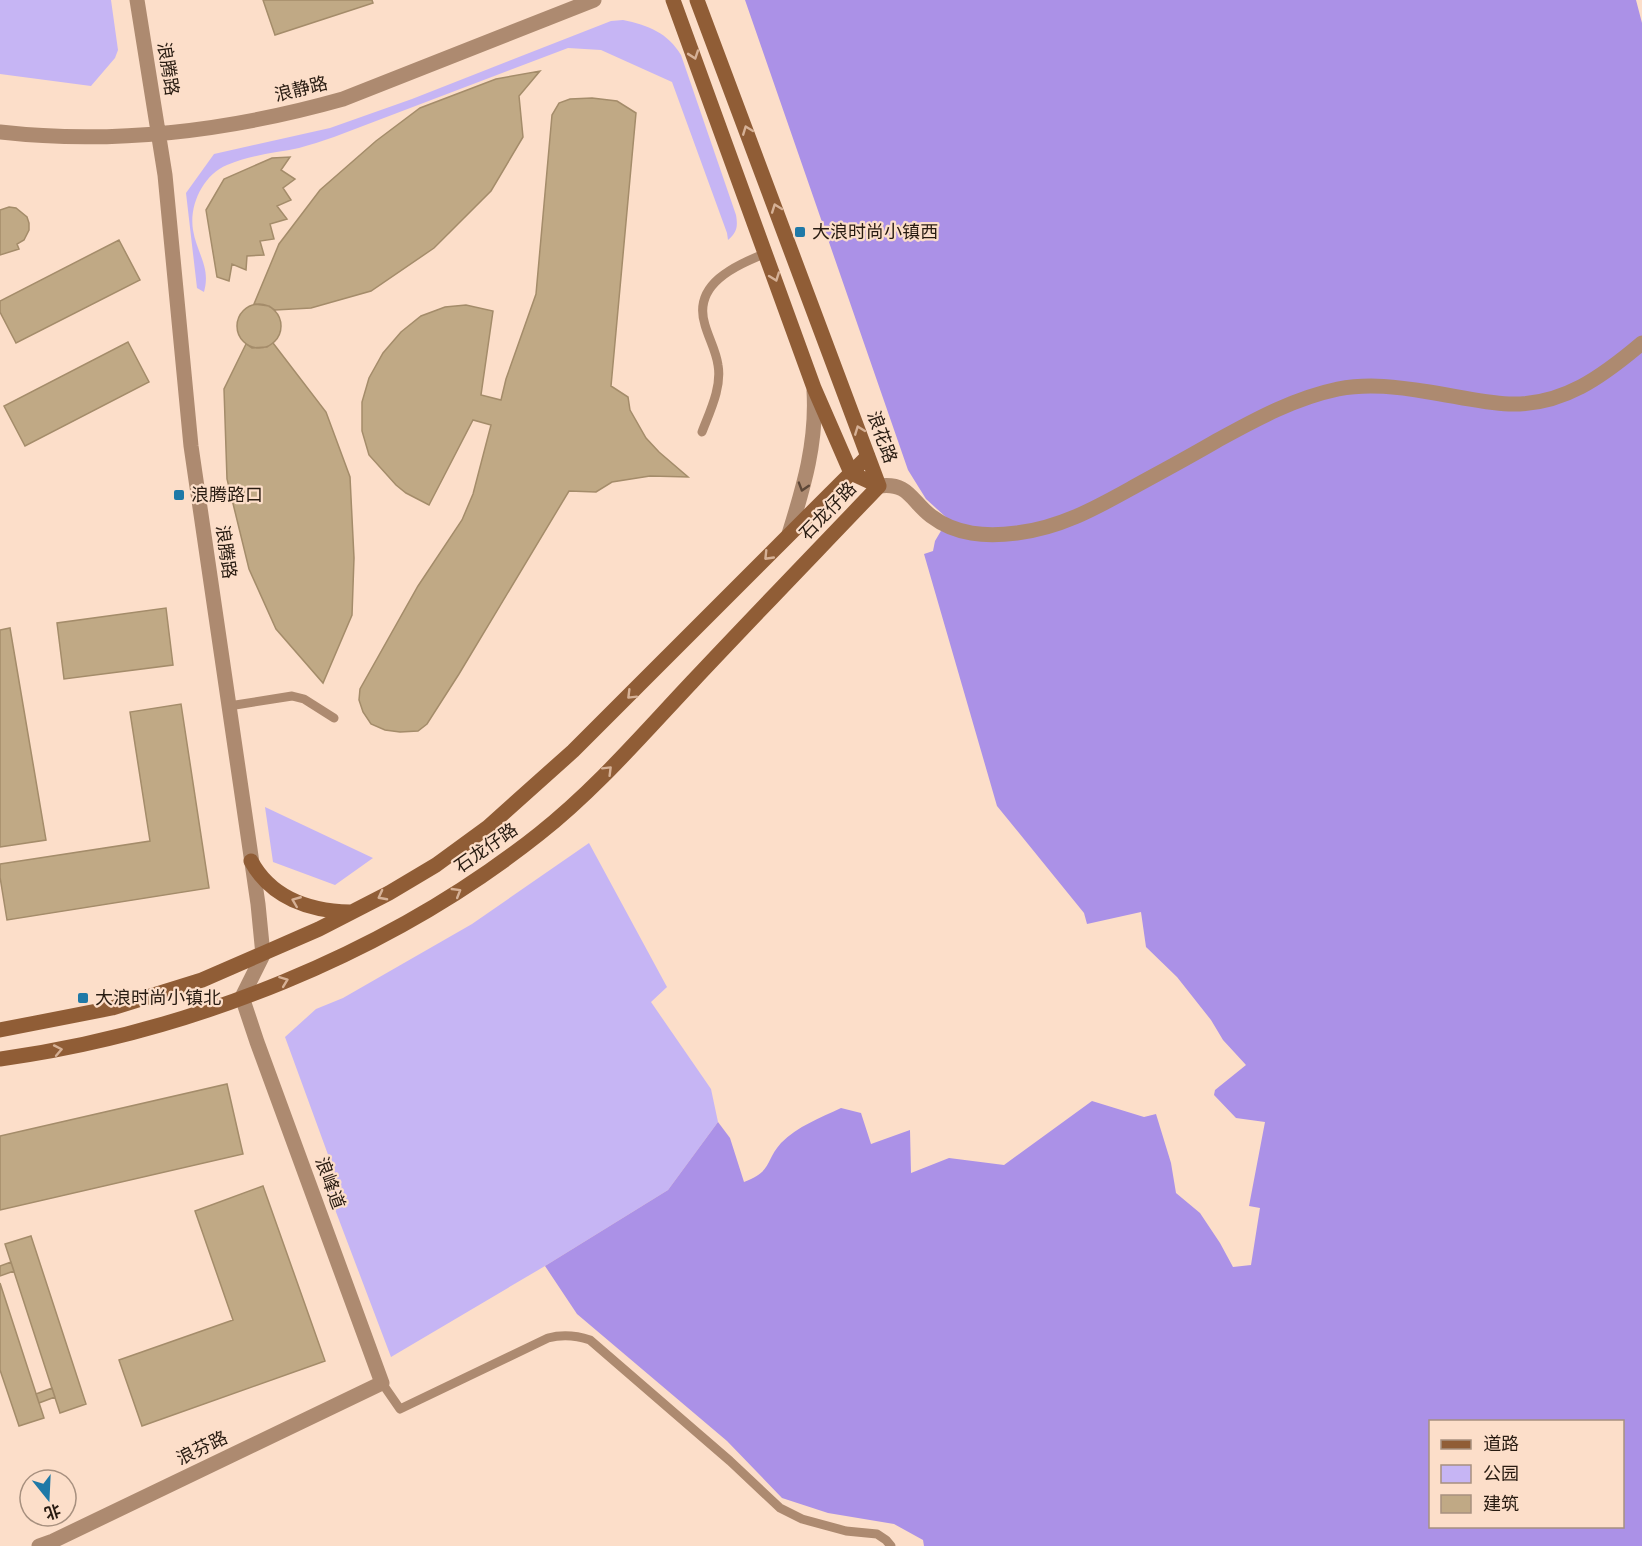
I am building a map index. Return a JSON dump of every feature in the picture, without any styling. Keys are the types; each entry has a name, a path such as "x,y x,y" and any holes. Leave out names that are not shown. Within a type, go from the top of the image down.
{"main road":[{"path":"673,0 814,388 850,473"},
{"name":"浪花路","path":"697,0 879,486"},
{"name":"石龙仔路","path":"0,1030 76,1017 202,980 262,955 353,912 436,865 471,841 514,806 602,724 868,456"},
{"name":"浪花路","path":"850,473 879,486"},
{"name":"石龙仔路","path":"0,1059 91,1044 210,1011 314,969 415,917 466,887 538,835 568,809 637,741 879,486"},
{"path":"251,861 258,875 281,895 314,908 353,912"}],"street":[{"name":"浪腾路","path":"137,0 165,175 191,446 258,904 262,955 242,997"},
{"name":"浪静路","path":"0,132 52,136 119,137 256,120 343,99 594,0"},
{"path":"879,486 891,484 899,487 909,493 929,515 963,532 987,535 1032,531 1078,517 1251,422 1313,396 1339,389 1393,386 1509,404 1545,401 1576,391 1589,384 1618,364 1642,343"},
{"path":"789,534 812,452 814,388"},
{"name":"浪峰道","path":"242,997 382,1383"},
{"name":"浪芬路","path":"39,1546 382,1383"}],"lane":[{"path":"702,432 719,374 715,351 704,324 703,300 707,291 729,270 766,253"},
{"path":"229,706 292,696 304,699 334,718"},
{"path":"382,1383 399,1409 548,1338 560,1335 590,1340 730,1461 780,1508 802,1520 846,1531 878,1534 891,1546"}],"green space":[{"path":"0,0 111,0 118,50 115,58 91,86 0,74"},
{"path":"623,20 641,24 656,31 670,41 681,55 736,215 736,229 728,240 672,82 601,50 568,48 334,137 299,148 245,159 218,170 205,183 193,211 193,230 206,275 204,292 197,288 186,193 214,154 330,128 412,99 611,21"},
{"path":"265,807 373,858 335,885 273,862"},
{"path":"589,843 667,987 651,1002 711,1089 718,1122 668,1190 391,1357 325,1183 334,1171 285,1037 316,1009 343,998 472,924"}],"shaded area":[{"path":"745,0 1636,0 1642,23 1642,1546 924,1546 923,1540 894,1524 828,1513 782,1498 727,1441 577,1314 545,1266 668,1190 718,1122 730,1138 744,1182 764,1170 776,1149 788,1137 841,1108 861,1113 871,1144 910,1130 911,1173 949,1158 1004,1165 1092,1101 1144,1117 1156,1114 1171,1163 1176,1193 1200,1213 1233,1267 1251,1265 1260,1208 1249,1206 1265,1122 1236,1118 1214,1095 1215,1090 1246,1065 1223,1040 1211,1020 1177,977 1146,947 1141,912 1087,924 1084,913 997,806 924,554 933,551 935,541 948,519 926,499 908,470"}],"building":[{"path":"263,0 372,0 373,3 275,35"},
{"path":"540,71 519,96 523,137 491,191 434,248 371,291 311,308 275,310 269,306 254,304 279,244 320,190 376,141 420,108 496,79"},
{"path":"592,98 617,101 636,113 611,386 628,397 630,410 646,438 688,477 650,476 612,482 596,492 569,491 427,724 418,731 385,730 371,724 363,712 359,700 360,689 418,586 462,520 473,494 491,425 473,420 429,505 396,485 369,455 362,431 362,402 369,378 383,353 401,332 421,316 445,307 466,305 493,311 481,395 501,400 506,379 536,294 552,115 559,103 570,99"},
{"path":"290,157 281,170 295,179 283,188 291,200 277,206 287,219 270,224 274,239 260,241 264,255 247,256 246,270 232,264 229,281 217,277 206,210 224,179 272,158"},
{"path":"9,207 16,208 27,217 29,230 24,240 17,244 19,249 0,255 0,210"},
{"path":"119,240 140,280 16,343 0,312 0,301"},
{"path":"259,304 275,310 281,326 275,342 259,348 243,342 237,326 243,310"},
{"path":"128,342 149,382 25,446 4,406"},
{"path":"273,343 326,412 350,477 354,558 352,615 323,683 276,629 249,569 227,479 224,389 246,344 252,348 267,347"},
{"path":"166,608 173,665 64,679 57,623"},
{"path":"10,628 46,840 0,847 0,630"},
{"path":"181,704 209,888 7,920 0,864 150,841 130,712"},
{"path":"227,1084 243,1154 0,1210 0,1136"},
{"path":"263,1186 325,1361 142,1426 119,1360 233,1320 195,1211"},
{"path":"31,1236 86,1404 60,1413 5,1244"},
{"path":"11,1262 14,1271 0,1276 0,1266"},
{"path":"0,1283 44,1418 19,1426 0,1370"},
{"path":"52,1388 55,1397 39,1403 36,1394"}],"place":[{"name":"大浪时尚小镇西","path":"800,232"},
{"name":"浪腾路口","path":"179,495"},
{"name":"大浪时尚小镇北","path":"83,998"}]}
